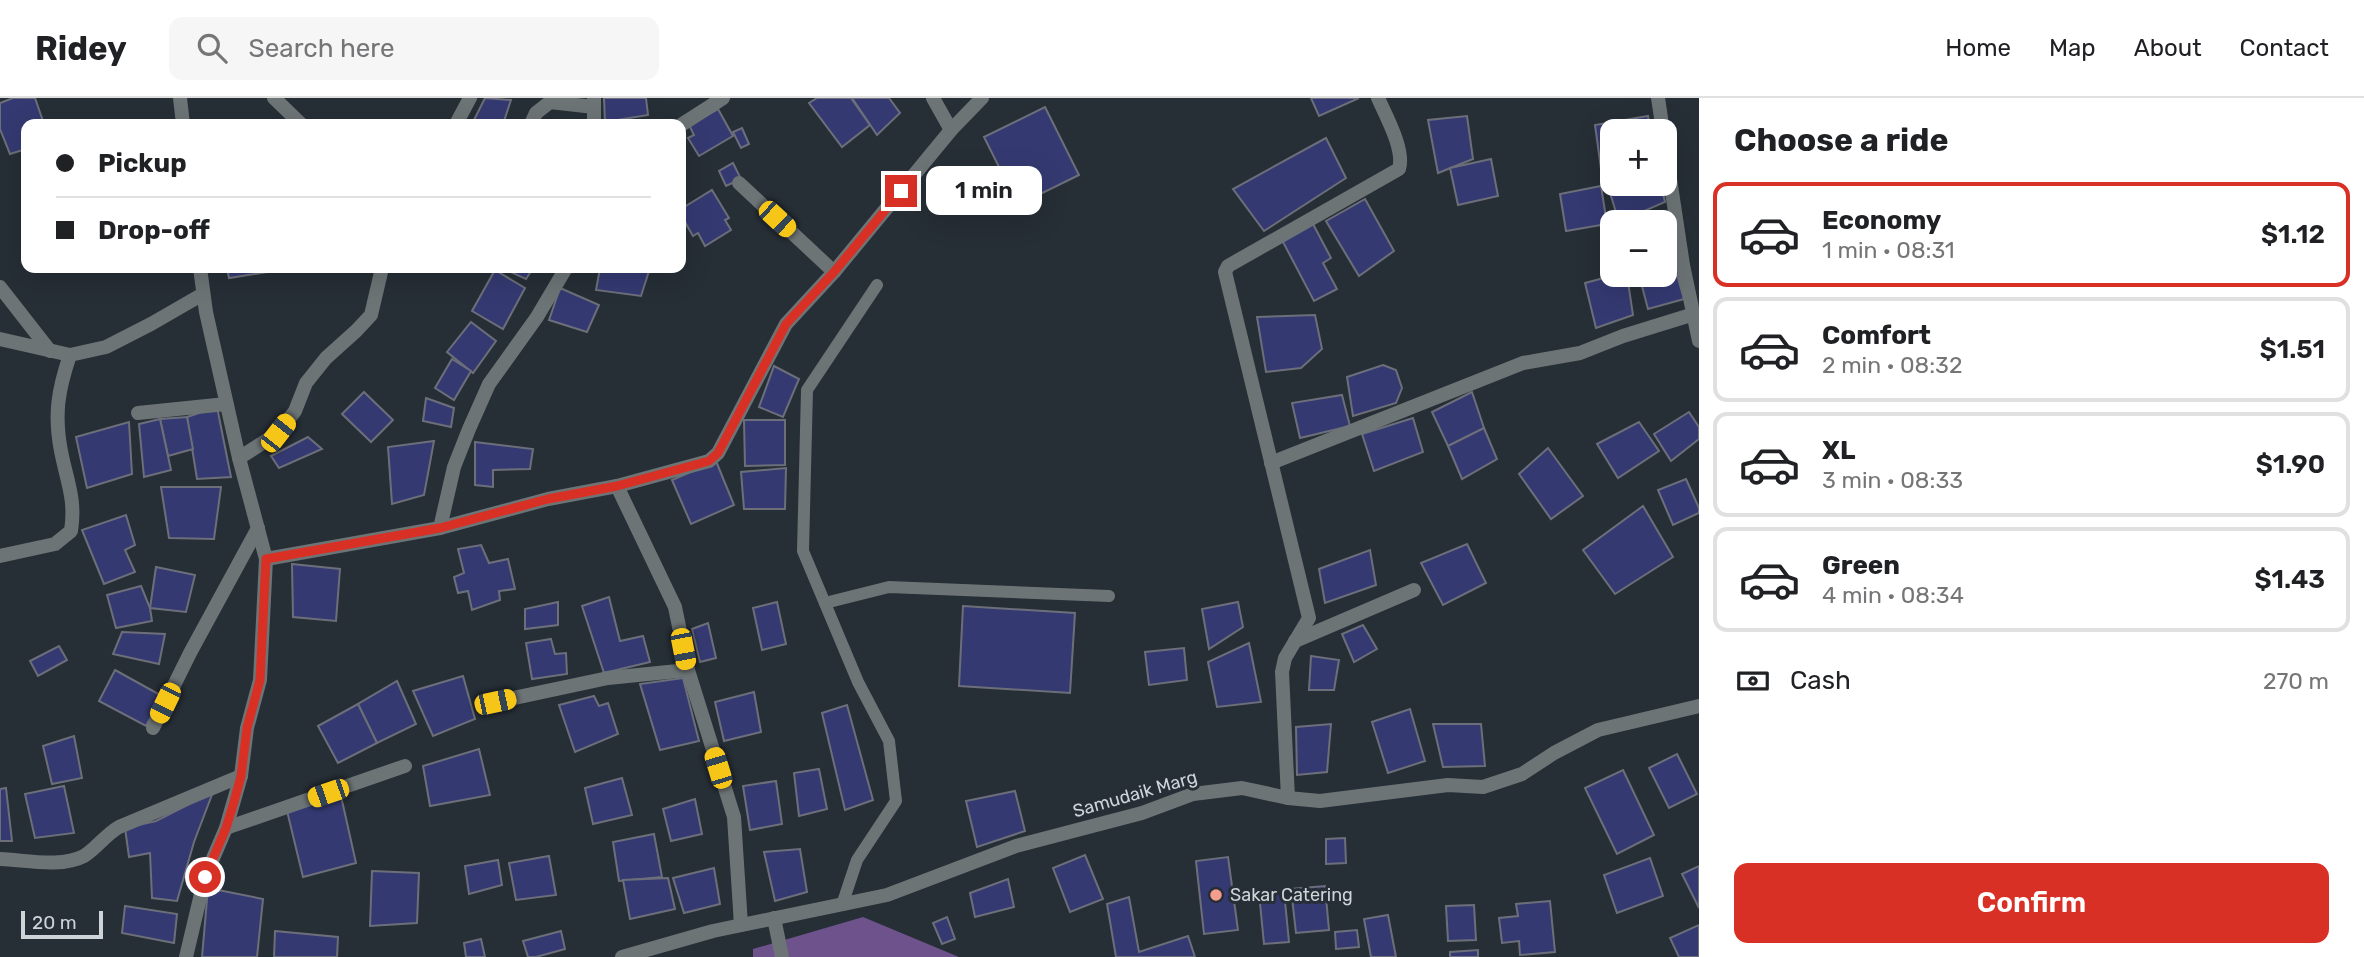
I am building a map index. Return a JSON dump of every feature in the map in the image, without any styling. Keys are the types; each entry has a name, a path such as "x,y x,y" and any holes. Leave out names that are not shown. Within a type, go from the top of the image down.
{"street":[{"path":"180,98 182,119"},
{"path":"274,98 296,119"},
{"path":"686,122 723,98"},
{"path":"933,98 951,130"},
{"path":"266,559 440,528 709,461 718,453 786,324 834,272 951,130 982,98"},
{"path":"1288,798 1282,672 1285,658 1309,618 1225,272 1228,266 1399,169 1402,160 1378,98"},
{"path":"1658,98 1661,119"},
{"path":"458,119 466,100"},
{"path":"533,119 536,113 550,102 594,102"},
{"path":"739,183 834,272"},
{"path":"1673,196 1683,265 1699,341"},
{"path":"186,957 205,877 226,828 241,776 247,728 260,680 266,559 226,404 201,273"},
{"path":"239,458 278,433 295,411 306,383 326,358 372,315 381,273"},
{"path":"440,528 454,467 489,384 537,317 563,273"},
{"path":"0,287 50,351"},
{"path":"0,339 70,355 106,347 203,294"},
{"path":"1271,463 1523,363 1580,353 1693,314"},
{"path":"0,556 55,544 71,531 74,511 61,450 58,415 60,386 70,355"},
{"path":"138,413 226,404"},
{"path":"617,486 675,607 688,670 734,817 741,925"},
{"path":"153,728 190,653 258,528"},
{"path":"1295,641 1414,590"},
{"path":"495,702 608,678 688,670"},
{"name":"Samudaik Marg","path":"622,957 741,925 887,895 1016,846 1142,813 1193,794 1242,788 1288,798 1320,801 1448,785 1483,787 1522,774 1554,753 1598,730 1699,706"},
{"path":"226,828 405,766"},
{"path":"0,859 60,861 86,855 107,834 119,827 241,776"},
{"path":"774,918 782,957"}],"lane":[{"path":"842,905 857,860 896,801 889,741 858,682 803,551 807,390 877,285"},
{"path":"825,603 889,587 1109,596"}],"shaded area":[{"path":"863,917 959,957 753,957 753,949"}],"building":[{"path":"13,98 35,98 42,119 21,119 21,151 10,154 0,129 0,103"},
{"path":"485,98 511,100 505,119 474,119"},
{"path":"604,98 646,98 648,115 605,119"},
{"path":"817,98 851,98 870,125 842,147 809,103"},
{"path":"852,98 889,98 900,113 877,135"},
{"path":"1311,98 1359,98 1319,116"},
{"path":"1045,107 1079,175 1018,205 984,137"},
{"path":"718,109 733,136 699,156 688,138 694,135 689,125"},
{"path":"1467,116 1473,159 1438,173 1428,120"},
{"path":"1600,124 1600,161 1595,125"},
{"path":"742,128 749,144 741,148 733,132"},
{"path":"1326,138 1346,178 1264,231 1233,189"},
{"path":"1491,159 1498,196 1458,205 1450,168"},
{"path":"733,163 741,179 726,186 719,171"},
{"path":"1600,186 1605,210 1600,210 1600,225 1566,231 1560,194"},
{"path":"712,190 729,218 725,220 731,230 705,246 698,233 693,236 686,224 686,206"},
{"path":"1611,196 1664,196 1665,202 1647,210 1615,210"},
{"path":"1365,199 1394,251 1359,276 1326,221"},
{"path":"1313,224 1331,258 1323,263 1337,289 1314,301 1282,240"},
{"path":"228,273 262,273 229,278"},
{"path":"493,273 500,273 525,288 503,329 472,311"},
{"path":"513,273 530,273 526,279"},
{"path":"599,273 648,273 641,296 596,290"},
{"path":"1677,275 1684,299 1648,309 1642,287 1677,287"},
{"path":"1600,279 1600,287 1629,287 1633,315 1596,328 1585,283"},
{"path":"560,288 599,305 587,332 549,320"},
{"path":"1315,315 1322,349 1301,368 1266,372 1257,317"},
{"path":"471,322 496,341 473,373 447,352"},
{"path":"452,359 471,371 454,400 435,388"},
{"path":"1383,365 1396,370 1402,388 1396,403 1353,416 1347,377"},
{"path":"774,366 799,379 783,417 759,407"},
{"path":"364,392 393,420 371,442 342,414"},
{"path":"1472,392 1484,428 1448,446 1432,412"},
{"path":"1342,395 1350,426 1300,438 1292,403"},
{"path":"426,398 454,408 451,427 423,421"},
{"path":"217,407 231,477 197,479 187,417"},
{"path":"1689,412 1699,427 1699,439 1671,461 1654,434"},
{"path":"187,417 193,449 168,456 160,419"},
{"path":"1413,418 1423,452 1374,471 1362,434"},
{"path":"160,419 171,470 144,477 139,424"},
{"path":"744,420 785,420 785,465 745,466"},
{"path":"129,422 132,474 87,488 76,437"},
{"path":"1639,422 1659,451 1618,478 1597,444"},
{"path":"1484,428 1497,459 1462,479 1448,446"},
{"path":"308,437 322,449 279,468 271,456"},
{"path":"434,441 424,495 392,504 388,447"},
{"path":"475,442 533,449 530,469 493,470 493,487 475,485"},
{"path":"1548,448 1583,496 1551,519 1519,474"},
{"path":"716,461 734,505 691,524 672,480"},
{"path":"786,468 785,509 744,509 741,472"},
{"path":"1686,479 1699,513 1673,525 1658,490"},
{"path":"161,487 221,487 214,539 169,538"},
{"path":"1643,506 1673,557 1615,594 1583,550"},
{"path":"126,515 135,545 125,550 135,572 104,584 82,530"},
{"path":"1467,544 1486,583 1443,605 1421,563"},
{"path":"481,545 489,563 508,559 515,589 499,591 500,600 472,610 468,591 458,593 454,577 464,573 458,549"},
{"path":"1370,550 1376,585 1325,603 1319,569"},
{"path":"292,564 340,569 336,621 293,617"},
{"path":"156,567 195,575 186,612 150,608"},
{"path":"141,586 152,621 116,628 107,595"},
{"path":"609,597 620,641 643,636 650,662 604,673 582,606"},
{"path":"558,602 558,625 525,629 525,609"},
{"path":"777,602 786,644 762,650 753,608"},
{"path":"1238,602 1243,627 1209,649 1202,609"},
{"path":"963,606 1075,613 1070,693 959,686"},
{"path":"708,623 716,658 700,662 692,629"},
{"path":"1363,625 1377,649 1354,662 1342,634"},
{"path":"122,632 165,634 159,664 113,654"},
{"path":"551,639 555,654 566,653 567,674 532,679 526,643"},
{"path":"1249,643 1261,702 1217,707 1208,662"},
{"path":"59,646 67,660 38,676 30,661"},
{"path":"1184,648 1187,680 1149,685 1145,652"},
{"path":"1311,656 1339,660 1334,690 1309,690"},
{"path":"115,670 162,696 146,726 99,701"},
{"path":"463,676 475,719 433,736 413,691"},
{"path":"683,678 699,741 660,750 640,684"},
{"path":"397,681 416,724 377,743 358,704"},
{"path":"754,692 761,732 724,741 715,702"},
{"path":"594,696 599,706 608,703 618,734 575,752 559,705"},
{"path":"358,704 377,743 338,763 318,726"},
{"path":"847,705 873,800 845,810 822,713"},
{"path":"1410,709 1425,761 1388,773 1372,722"},
{"path":"1331,724 1327,772 1297,775 1296,727"},
{"path":"1433,724 1481,724 1485,766 1443,767"},
{"path":"74,736 82,778 52,784 43,746"},
{"path":"479,749 490,795 430,806 423,766"},
{"path":"1677,754 1697,794 1669,808 1649,768"},
{"path":"819,769 827,809 799,816 794,773"},
{"path":"1623,770 1654,835 1617,854 1585,788"},
{"path":"622,778 632,815 593,824 585,788"},
{"path":"776,781 782,824 750,830 743,786"},
{"path":"64,786 74,833 35,838 25,794"},
{"path":"6,788 12,841 0,841 0,789"},
{"path":"1015,791 1025,831 977,847 966,801"},
{"path":"213,792 194,842 177,901 152,898 150,853 129,857 125,828 156,821"},
{"path":"341,796 356,863 303,877 287,811"},
{"path":"695,799 702,834 671,841 663,809"},
{"path":"654,834 662,877 619,881 613,842"},
{"path":"1345,838 1346,863 1326,864 1326,839"},
{"path":"800,849 807,892 775,901 764,852"},
{"path":"1085,855 1103,899 1070,912 1053,868"},
{"path":"549,856 556,895 516,900 509,863"},
{"name":"Sakar Catering","path":"1228,857 1238,930 1204,934 1196,861"},
{"path":"1650,858 1663,896 1617,913 1604,875"},
{"path":"498,860 502,885 469,894 465,866"},
{"path":"1699,866 1699,908 1682,874"},
{"path":"714,868 720,904 684,913 673,878"},
{"path":"372,871 419,873 417,923 370,926"},
{"path":"668,878 675,909 630,919 623,880"},
{"path":"1008,879 1014,907 975,917 970,893"},
{"path":"1325,886 1329,930 1296,933 1291,889"},
{"path":"208,888 263,899 257,957 202,957"},
{"path":"1284,891 1289,942 1264,944 1259,893"},
{"path":"1129,897 1139,952 1188,936 1195,957 1116,957 1107,904"},
{"path":"1550,901 1555,952 1520,955 1519,941 1502,943 1499,918 1518,916 1516,904"},
{"path":"1474,905 1476,940 1448,941 1446,906"},
{"path":"125,906 177,914 174,943 122,933"},
{"path":"1388,915 1396,957 1371,957 1364,919"},
{"path":"947,917 955,939 942,944 933,923"},
{"path":"1699,925 1699,957 1679,957 1670,938"},
{"path":"1357,930 1359,947 1336,949 1335,932"},
{"path":"275,931 338,937 337,957 274,957"},
{"path":"561,931 565,949 528,957 523,941"},
{"path":"481,939 485,957 466,957 464,943"},
{"path":"1478,950 1478,957 1450,957 1450,952"}],"place":[{"name":"Sakar Catering","path":"1216,895"}],"route":[{"path":"205,877 234,802 241,776 247,728 260,680 266,559 440,528 709,461 718,453 786,324 834,272 901,191"}]}
